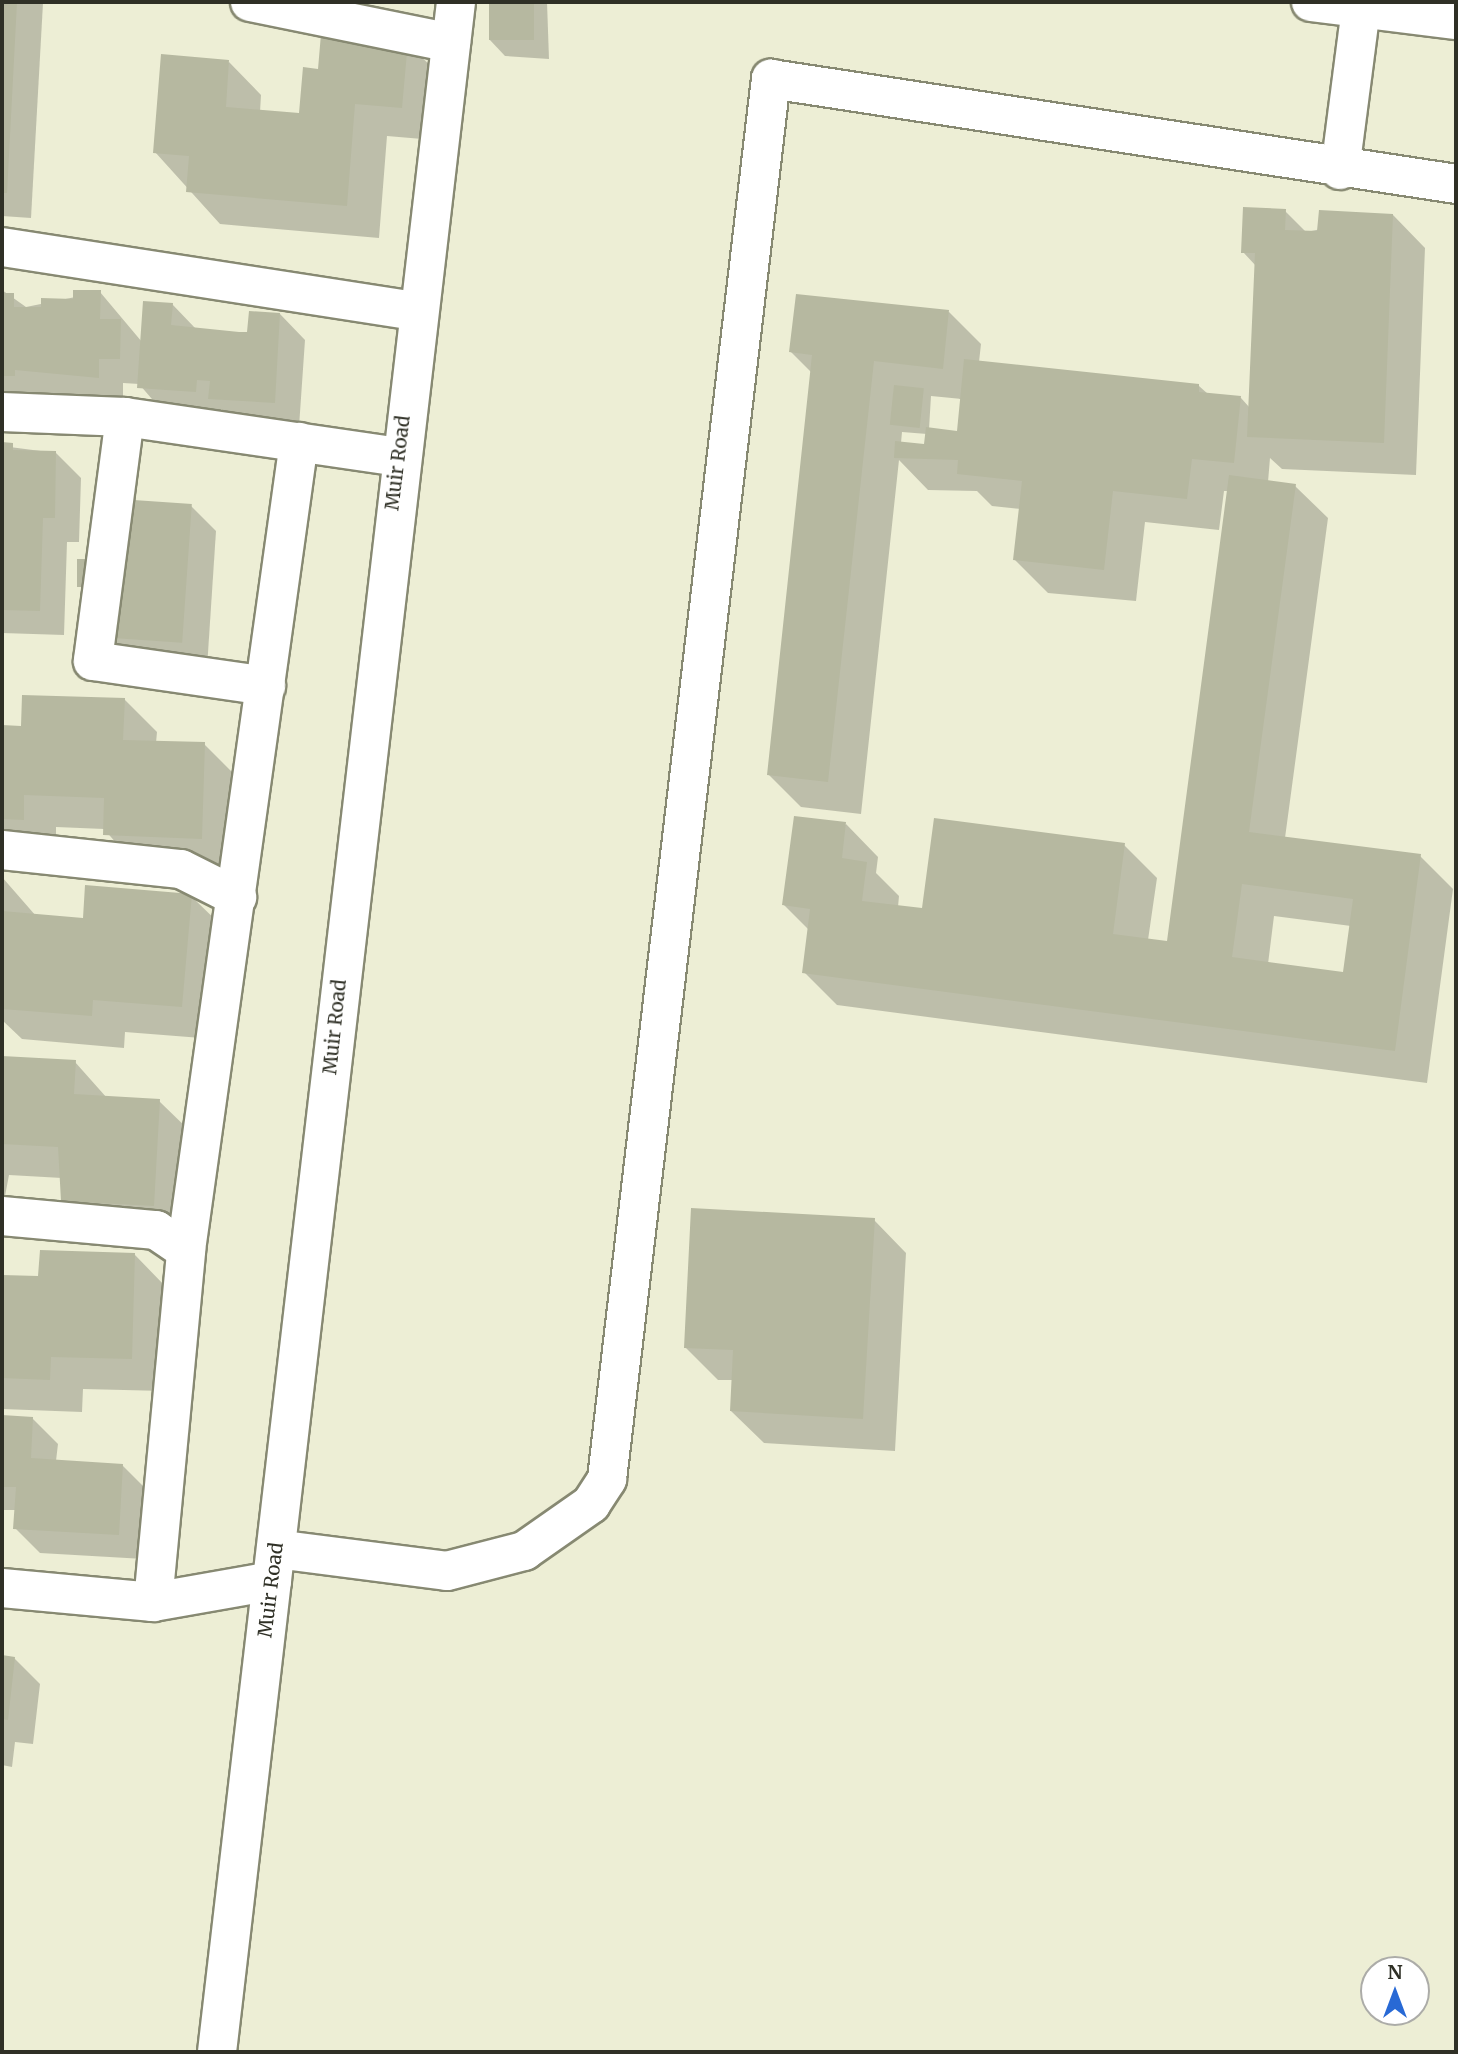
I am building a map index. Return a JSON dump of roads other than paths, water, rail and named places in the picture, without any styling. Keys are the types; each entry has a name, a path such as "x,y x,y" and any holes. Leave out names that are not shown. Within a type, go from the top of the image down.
{"street":[{"path":"250,2 451,43"},
{"name":"Muir Road","path":"217,2052 399,457 456,2"},
{"path":"1311,2 1456,20"},
{"path":"1340,170 1361,8"},
{"path":"2,1588 153,1602 274,1565 447,1571 524,1550 592,1504 607,1479 771,79 1340,170 1456,184"},
{"path":"2,247 417,311"},
{"path":"2,412 125,417 399,457"},
{"path":"125,417 93,661 266,686"},
{"path":"153,1602 186,1250 299,442"},
{"path":"2,850 181,869 237,897"},
{"path":"2,1216 156,1230 186,1250"}]}
